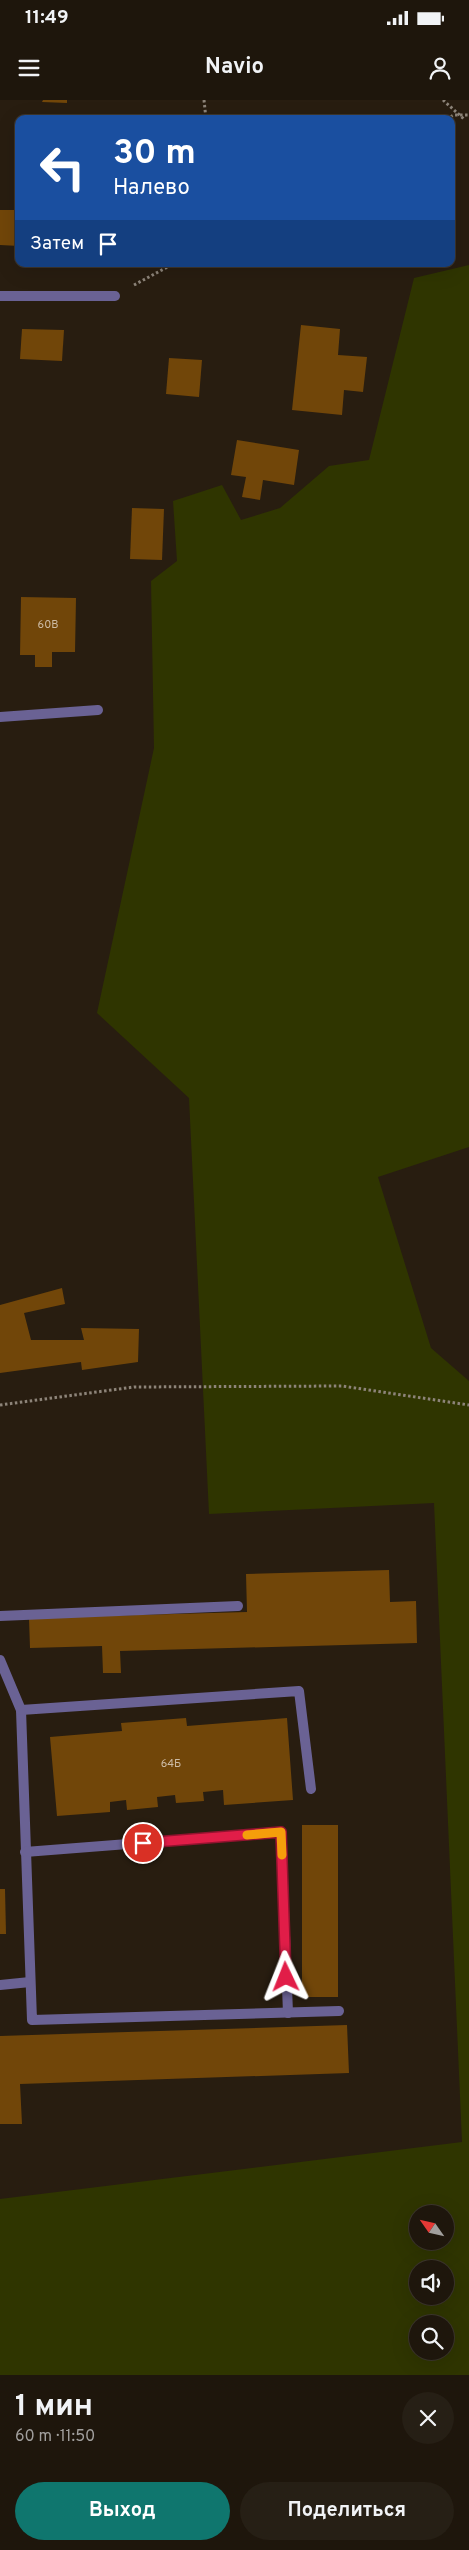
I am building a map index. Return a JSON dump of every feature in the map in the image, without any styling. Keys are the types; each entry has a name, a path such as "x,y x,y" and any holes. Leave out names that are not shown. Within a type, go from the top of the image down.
{"street":[{"path":"0,296 115,296"},
{"path":"0,717 98,710"},
{"path":"0,1616 238,1606"},
{"path":"0,1660 21,1710 32,2020 339,2011"},
{"path":"21,1710 299,1691 311,1789"},
{"path":"25,1852 281,1832 288,2013"},
{"path":"0,1985 30,1982"}],"path":[{"path":"204,100 206,115"},
{"path":"443,100 467,121"},
{"path":"454,115 469,115"},
{"path":"455,115 467,121"},
{"path":"115,296 167,267"},
{"path":"0,1405 134,1387 342,1386 469,1405"}],"green space":[{"path":"469,265 469,1147 378,1177 431,1348 469,1381 469,2375 0,2375 0,2199 462,2142 434,1503 209,1514 189,1098 97,1013 154,748 151,581 177,561 173,501 222,485 241,520 280,508 329,466 369,460 414,278"}],"building":[{"path":"43,100 67,100 67,103 42,102"},
{"path":"15,178 15,246 0,245 0,210 14,210"},
{"path":"301,325 340,329 338,355 367,357 363,392 344,390 342,415 292,410"},
{"path":"22,329 64,330 62,361 20,359"},
{"path":"169,358 202,360 199,397 166,394"},
{"path":"237,440 299,450 294,485 263,480 260,500 242,497 246,477 231,475"},
{"path":"132,508 164,509 162,560 130,559"},
{"path":"21,597 76,598 75,652 52,652 52,667 35,667 35,655 20,655"},
{"path":"62,1288 65,1304 24,1313 31,1340 84,1340 81,1328 139,1329 138,1362 82,1370 81,1362 0,1373 0,1305"},
{"path":"389,1570 390,1602 416,1601 417,1643 120,1651 121,1673 103,1673 102,1646 30,1648 29,1618 247,1612 246,1574"},
{"path":"186,1718 187,1726 287,1718 293,1800 224,1805 223,1790 203,1792 204,1801 176,1803 175,1795 157,1797 158,1807 127,1810 126,1800 110,1802 110,1812 57,1816 50,1737 122,1731 121,1723"},
{"path":"302,1825 338,1825 338,1997 302,1997"},
{"path":"0,1889 5,1889 6,1934 0,1934"},
{"path":"347,2025 349,2073 20,2084 22,2124 0,2124 0,2036"}],"slow traffic":[{"path":"247,1835 281,1832 282,1855"}],"route":[{"path":"143,1843 281,1832 286,1977"}]}
